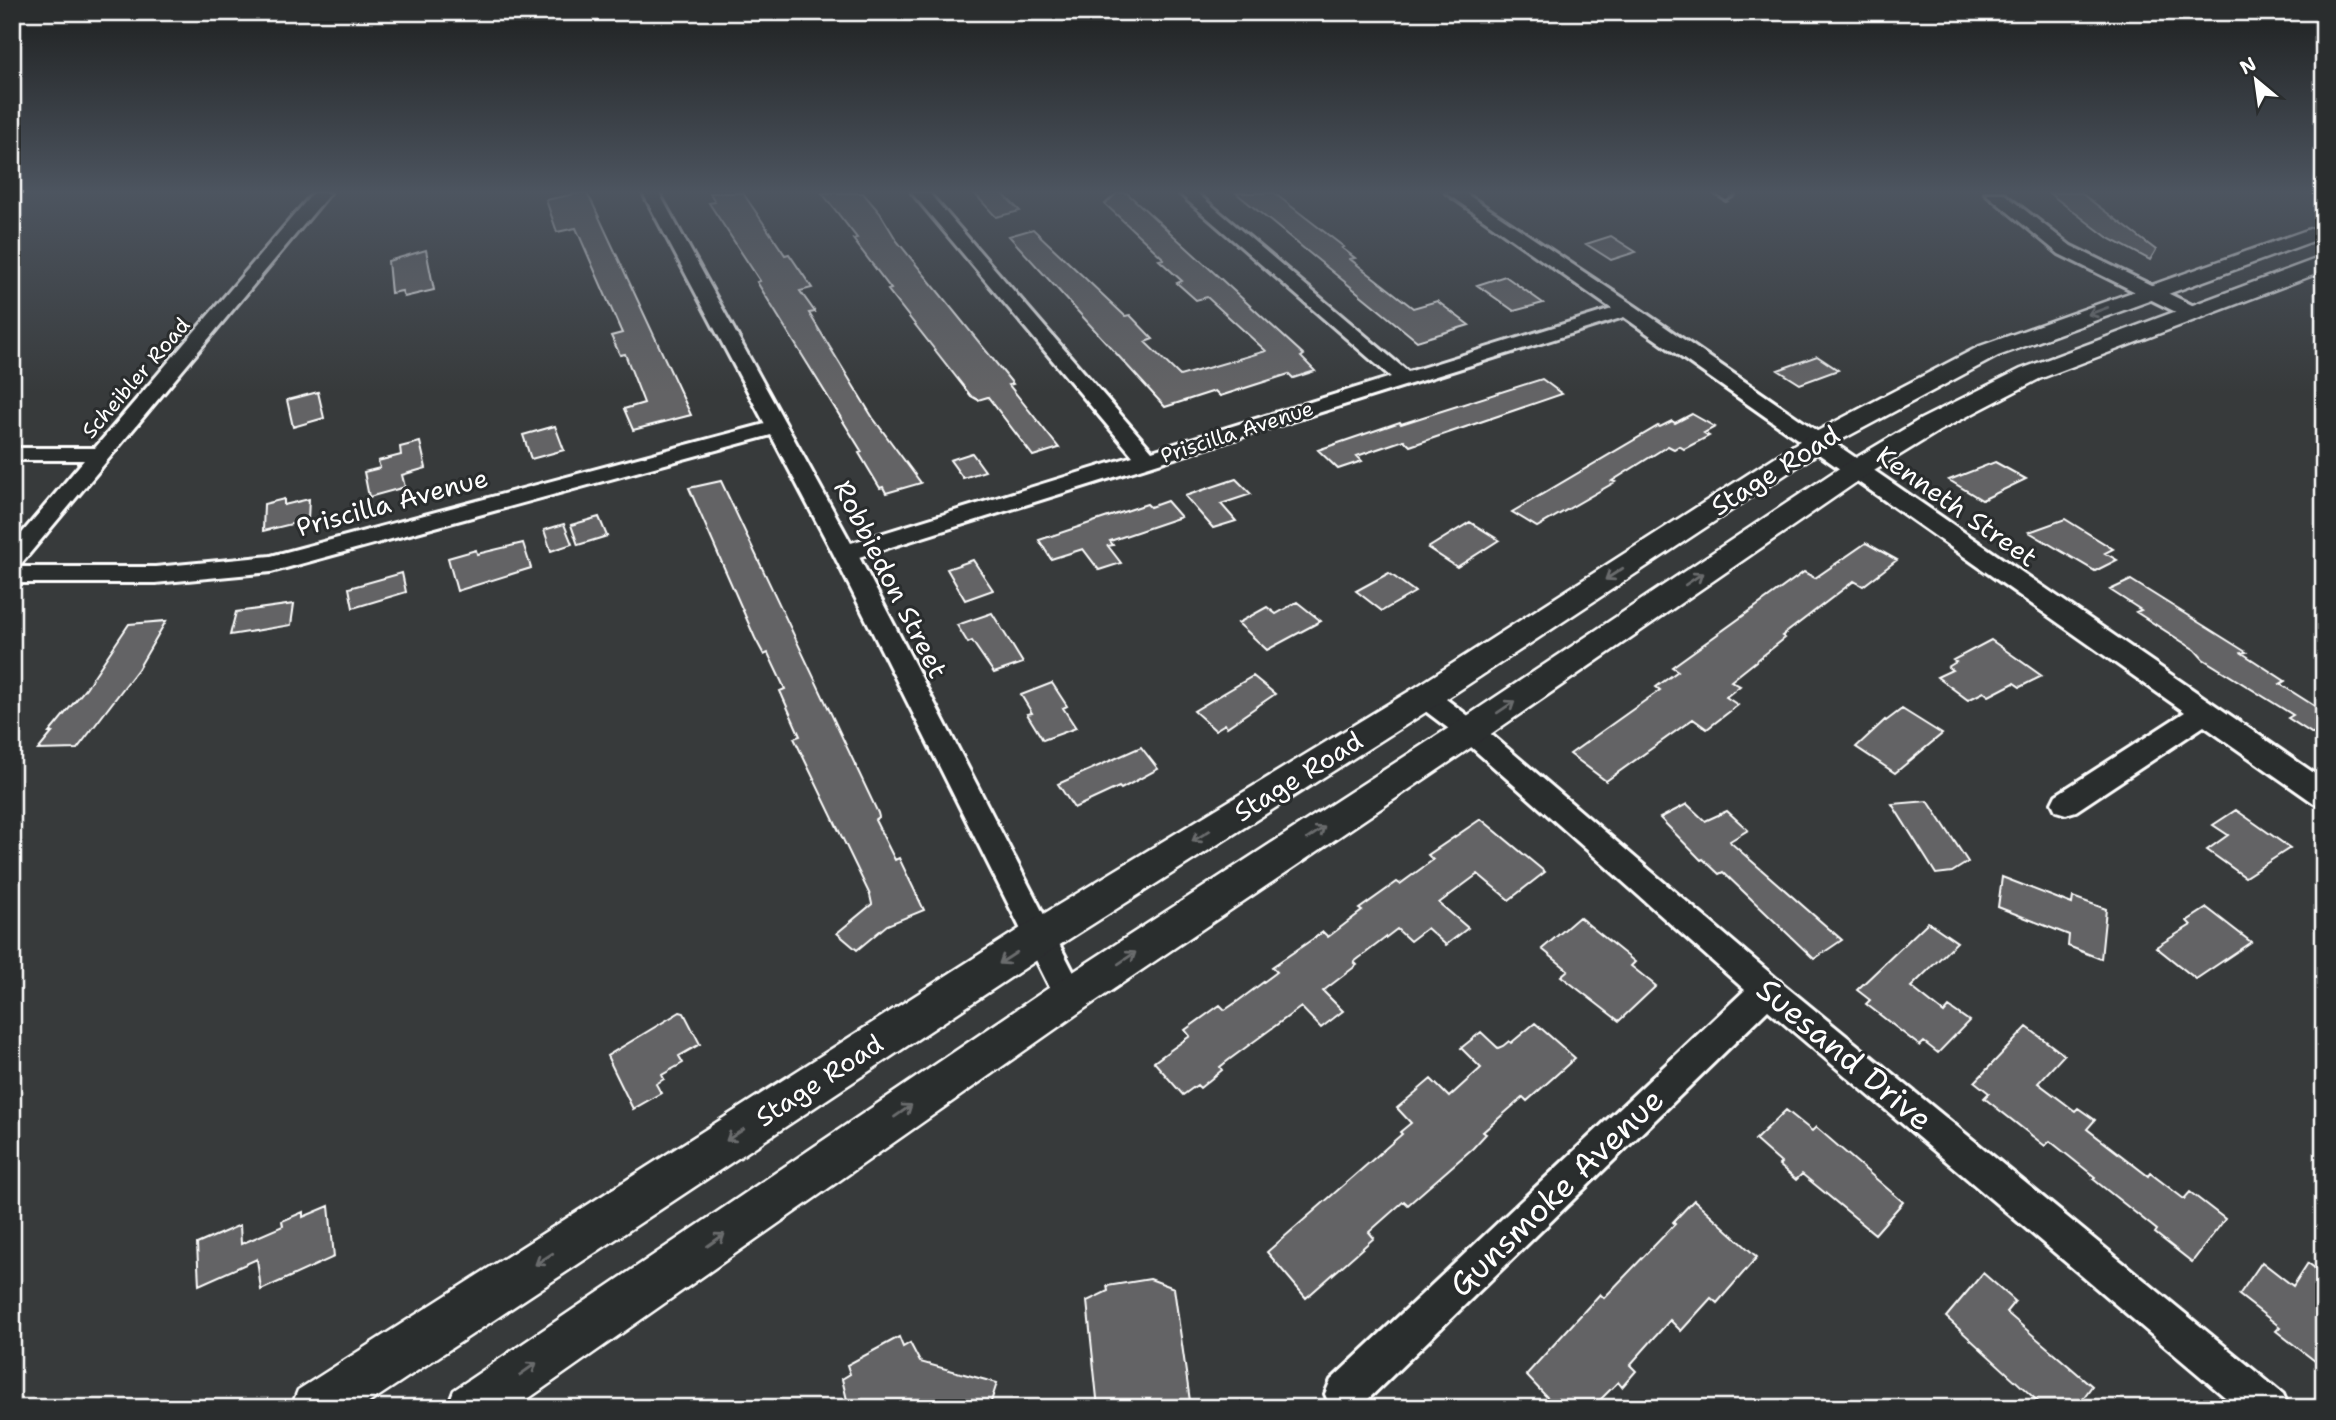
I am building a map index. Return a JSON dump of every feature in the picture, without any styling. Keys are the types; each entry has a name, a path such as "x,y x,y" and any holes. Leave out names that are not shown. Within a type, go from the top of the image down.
{"main road":[{"name":"Stage Road","path":"316,1408 1041,936 1425,696 1815,443 1989,351 2242,259"},
{"name":"Stage Road","path":"472,1408 1070,996 1469,732 1854,471 1930,425 2030,374 2324,263"}],"street":[{"name":"Scheibler Road","path":"12,560 266,259"},
{"name":"Robbiedon Street","path":"687,259 845,553 1070,996"},
{"path":"977,259 1149,460"},
{"path":"1264,259 1405,379"},
{"name":"Kenneth Street","path":"1553,259 2324,795"},
{"path":"2085,259 2191,312"},
{"name":"Priscilla Avenue","path":"845,553 1628,310"},
{"name":"Priscilla Avenue","path":"12,575 155,575 271,564 777,427"},
{"path":"12,454 100,454"},
{"name":"Suesand Drive","path":"1425,696 2253,1402"},
{"path":"2066,803 2204,713"},
{"name":"Gunsmoke Avenue","path":"1345,1394 1767,990"}],"building":[{"path":"428,259 434,290 404,297 402,291 391,293 388,261"},
{"path":"590,259 619,259 691,415 633,430 624,409 644,403 625,354 620,355 611,336 622,333"},
{"path":"746,259 793,259 812,288 800,291 815,312 809,313 873,418 921,483 886,493 883,487 880,488 859,453 862,452 757,282 760,281"},
{"path":"868,259 912,259 1013,384 1009,385 1059,448 1033,456 988,397 978,400 971,396 888,290 891,289"},
{"path":"1030,259 1065,259 1125,316 1130,315 1153,339 1145,342 1180,376 1266,351 1207,297 1196,300 1177,283 1182,281 1159,260 1199,259 1304,355 1301,357 1315,371 1293,378 1289,374 1220,396 1215,391 1165,407"},
{"path":"1317,259 1350,259 1413,308 1437,301 1469,325 1417,341"},
{"path":"1505,276 1543,303 1514,311 1477,285"},
{"path":"1817,356 1838,370 1800,384 1778,370"},
{"path":"1542,379 1562,394 1410,446 1404,440 1357,456 1362,461 1338,469 1318,450 1400,422 1401,424"},
{"path":"318,392 324,418 293,427 287,400"},
{"path":"1692,414 1715,427 1704,433 1709,436 1684,449 1668,446 1612,481 1615,482 1537,527 1512,512 1658,426 1672,421 1675,423"},
{"path":"555,426 564,450 531,459 523,435"},
{"path":"420,442 426,468 402,475 405,487 369,497 364,472 380,468 378,461 401,455 400,447"},
{"path":"972,453 985,471 963,478 950,460"},
{"path":"1995,462 2026,479 1982,500 1949,480"},
{"path":"1236,479 1251,494 1221,504 1236,521 1213,528 1185,496"},
{"path":"721,481 878,813 879,817 875,820 895,860 899,858 924,910 887,925 857,950 837,933 872,904 870,895 794,738 800,736 780,691 785,689 768,653 764,655 755,638 689,488"},
{"path":"284,499 284,505 309,499 308,520 263,531 264,504"},
{"path":"1167,501 1181,517 1110,541 1113,545 1108,546 1121,563 1099,570 1083,549 1051,559 1039,540 1147,504 1150,507"},
{"path":"599,517 607,536 578,545 571,525"},
{"path":"2065,519 2113,549 2105,553 2117,560 2095,571 2029,532"},
{"path":"1470,522 1499,540 1457,567 1428,548"},
{"path":"564,524 572,544 551,551 544,530"},
{"path":"523,543 531,568 457,591 448,558 476,550 477,554"},
{"path":"1866,543 1897,560 1863,586 1854,581 1782,636 1785,638 1731,681 1740,686 1726,697 1738,705 1707,729 1693,719 1606,781 1570,754 1660,690 1656,687 1678,671 1672,667 1804,572 1815,578"},
{"path":"973,560 993,590 965,600 947,569"},
{"path":"402,573 406,592 353,608 349,588"},
{"path":"1389,573 1415,592 1382,611 1356,591"},
{"path":"2131,580 2246,652 2242,653 2285,681 2280,684 2324,712 2324,729 2313,734 2288,718 2293,715 2203,659 2195,650 2136,612 2141,610 2110,590"},
{"path":"1297,602 1321,621 1267,650 1238,623 1267,607 1276,614"},
{"path":"294,604 291,625 230,635 236,612"},
{"path":"992,613 1023,663 994,673 972,641 968,643 957,625"},
{"path":"166,621 138,669 77,749 38,750 86,688 129,624"},
{"path":"1991,640 2042,676 2020,687 2014,683 1989,696 1984,692 1968,700 1937,677 1952,670 1948,667 1956,662 1953,660"},
{"path":"1253,676 1275,694 1227,727 1225,724 1215,730 1194,711"},
{"path":"1052,683 1067,706 1063,708 1076,728 1043,740 1027,714 1032,713 1021,695"},
{"path":"1902,709 1942,734 1895,773 1856,747 1885,720"},
{"path":"1141,747 1158,769 1121,789 1119,787 1074,808 1058,784"},
{"path":"1928,801 1968,862 1952,872 1936,874 1892,804"},
{"path":"1687,804 1705,821 1727,811 1748,830 1730,841 1731,843 1842,940 1814,959 1723,872 1719,874 1701,860 1660,818"},
{"path":"2236,810 2290,848 2245,877 2207,850 2228,835 2213,825"},
{"path":"1481,819 1545,872 1509,900 1478,874 1439,903 1468,928 1446,945 1427,928 1410,941 1397,929 1354,962 1357,965 1323,991 1343,1011 1321,1028 1301,1007 1220,1067 1222,1070 1200,1088 1197,1085 1183,1095 1154,1062 1190,1036 1185,1030 1220,1005 1225,1010 1238,1001 1277,972 1272,967 1323,932 1328,937 1362,911 1359,909 1433,860 1428,855"},
{"path":"2002,877 2072,904 2073,897 2106,909 2101,959 2068,946 2069,935 1998,907"},
{"path":"2207,908 2251,942 2196,979 2156,947 2191,925 2187,921"},
{"path":"1579,917 1635,962 1631,966 1656,986 1619,1021 1561,976 1568,970 1542,949"},
{"path":"1928,922 1957,942 1911,987 1944,1013 1949,1007 1969,1021 1938,1053 1924,1042 1920,1046 1866,1004 1870,1000 1857,990"},
{"path":"680,1012 684,1013 700,1044 679,1056 683,1063 662,1075 664,1079 656,1084 661,1093 633,1109 607,1056"},
{"path":"1535,1023 1575,1058 1527,1101 1523,1097 1483,1132 1486,1134 1473,1148 1408,1205 1404,1201 1369,1232 1374,1238 1306,1298 1267,1252 1402,1134 1400,1132 1411,1123 1397,1108 1431,1079 1449,1097 1481,1068 1461,1048 1481,1032 1498,1048 1509,1041 1511,1043"},
{"path":"2027,1027 2064,1055 2038,1083 2075,1111 2078,1108 2095,1120 2087,1129 2148,1176 2150,1173 2184,1199 2190,1192 2225,1219 2192,1262 2050,1141 2045,1146 1984,1098 1989,1093 1975,1082"},
{"path":"1786,1110 1812,1131 1816,1127 1903,1202 1875,1234 1802,1174 1796,1180 1755,1140"},
{"path":"1694,1200 1757,1257 1717,1303 1711,1298 1681,1331 1670,1320 1630,1365 1636,1371 1622,1387 1618,1382 1592,1408 1557,1408 1526,1375 1600,1294 1604,1298 1675,1224 1673,1222"},
{"path":"329,1206 334,1257 261,1290 257,1259 199,1285 197,1244 240,1225 241,1244 283,1226 282,1221 303,1212 303,1217"},
{"path":"2262,1262 2293,1286 2308,1263 2324,1275 2324,1368 2276,1331 2280,1327 2239,1295"},
{"path":"1983,1273 2015,1301 2006,1312 2092,1386 2076,1408 2045,1408 1946,1317"},
{"path":"1150,1279 1174,1288 1191,1408 1098,1408 1087,1301 1108,1291 1107,1286"},
{"path":"899,1337 903,1347 910,1343 920,1362 997,1383 989,1408 849,1408 842,1379 850,1374 847,1365"}]}
